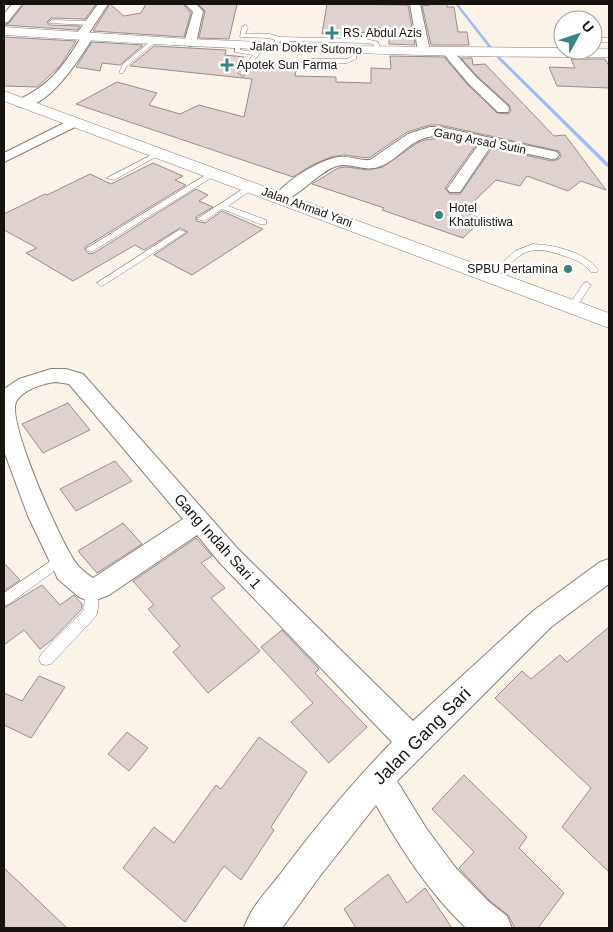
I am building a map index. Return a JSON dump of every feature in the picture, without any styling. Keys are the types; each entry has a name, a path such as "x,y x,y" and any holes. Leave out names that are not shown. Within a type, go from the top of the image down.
{"street":[{"path":"4,20 17,4"},
{"path":"23,103 42,94 69,67 86,32 103,4"},
{"path":"190,4 198,12 190,43"},
{"path":"415,4 424,52"},
{"name":"Jalan Dokter Sutomo","path":"4,32 86,32 154,41 378,51 478,53 553,51"},
{"path":"448,52 472,80 504,108"},
{"name":"Jalan Ahmad Yani","path":"4,96 493,276 609,321"},
{"path":"4,158 74,122"},
{"name":"Gang Arsad Sutin","path":"281,198 327,164 343,161 364,165 375,164 424,131 440,132 552,154"},
{"path":"455,189 488,141"},
{"name":"Gang Indah Sari 1","path":"10,384 53,375 68,375 76,379 229,556 413,742"},
{"path":"10,384 5,404 6,424 17,457 47,535 67,571 79,583 91,591 110,582 199,521"},
{"name":"Jalan Gang Sari","path":"261,928 308,864 378,778 542,619 609,570"},
{"path":"378,778 410,835 444,879 494,928"}],"lane":[{"path":"51,22 86,32"},
{"path":"245,26 242,36 270,36 269,47"},
{"path":"121,72 125,65 154,41"},
{"path":"242,73 269,47 366,41 376,43 378,51"},
{"path":"309,61 348,61 353,58 354,50"},
{"path":"111,178 159,153"},
{"path":"90,250 215,173"},
{"path":"201,219 252,187"},
{"path":"222,206 263,222"},
{"path":"101,284 182,232"},
{"path":"493,276 520,250 529,246 551,247 590,263 594,270"},
{"path":"572,307 587,284"},
{"path":"4,600 61,559"},
{"path":"46,659 91,612 91,591"}],"building":[{"path":"24,4 96,4 85,19 51,18 47,22 49,25 80,26 77,30 4,25 9,23"},
{"path":"110,4 124,16 141,13 146,4 183,4 191,13 184,37 93,31"},
{"path":"198,4 237,4 229,39 199,38 205,11"},
{"path":"327,4 408,5 415,45 389,44 389,33 344,32 343,35 322,34"},
{"path":"429,4 447,4 447,7 454,7 458,32 467,32 469,45 431,45 422,5 429,6"},
{"path":"4,37 76,41 60,66 37,87 4,86"},
{"path":"92,42 143,45 120,65 102,63 100,71 76,67"},
{"path":"154,46 226,50 225,55 244,57 240,63 245,63 238,73 243,77 254,63 297,64 295,76 336,77 336,82 371,83 371,68 391,69 390,56 444,57 467,84 497,113 509,114 511,110 509,105 477,76 461,58 472,58 473,65 485,64 554,136 565,135 606,190 581,181 568,191 527,176 520,186 496,180 463,212 483,219 463,238 382,210 384,208 312,184 338,168 347,167 368,170 383,167 417,143 442,138 476,145 445,188 450,194 460,194 492,148 552,161 559,159 561,156 559,151 440,125 430,125 407,132 369,158 343,155 331,157 312,165 293,177 76,104 117,82 157,93 149,105 180,114 199,105 244,117 252,79 130,66"},
{"path":"605,59 609,66 609,88 557,86 549,67 575,68 571,60"},
{"path":"153,163 183,176 175,180 186,185 85,247 89,254 94,253 196,189 208,195 199,201 213,207 196,217 196,221 205,223 222,211 263,229 192,275 154,255 188,232 180,228 144,250 135,245 73,281 26,253 37,248 4,230 4,214 45,194 47,195 90,174 111,184"},
{"path":"68,403 90,430 43,453 22,424"},
{"path":"115,461 132,481 76,511 60,489"},
{"path":"123,523 142,544 97,573 78,551"},
{"path":"196,538 212,556 201,563 225,588 211,598 260,651 208,693 173,652 180,646 148,609 154,605 133,581"},
{"path":"4,563 20,580 4,591"},
{"path":"42,585 60,605 74,595 82,604 82,609 52,640 40,649 24,630 4,645 4,608"},
{"path":"609,627 609,872 562,827 591,788 495,698 522,671 531,679 560,655 567,662"},
{"path":"282,630 319,669 315,673 367,727 329,763 291,722 313,703 261,647"},
{"path":"39,676 65,687 31,738 4,725 4,693 22,701"},
{"path":"127,732 148,748 129,771 108,754"},
{"path":"259,737 307,772 271,827 274,830 241,880 224,866 185,922 123,868 154,827 174,843 216,785 221,789"},
{"path":"464,775 527,837 519,848 564,893 538,928 515,928 508,915 490,901 459,868 474,852 432,809"},
{"path":"4,868 67,928 4,928"},
{"path":"388,874 407,903 425,888 452,928 356,928 344,909"}],"waterway":[{"path":"457,4 498,57 609,166"}],"place":[{"name":"RS. Abdul Azis","path":"332,33"},
{"name":"Apotek Sun Farma","path":"227,65"},
{"name":"Hotel Khatulistiwa","path":"439,215"},
{"name":"SPBU Pertamina","path":"568,269"}]}
